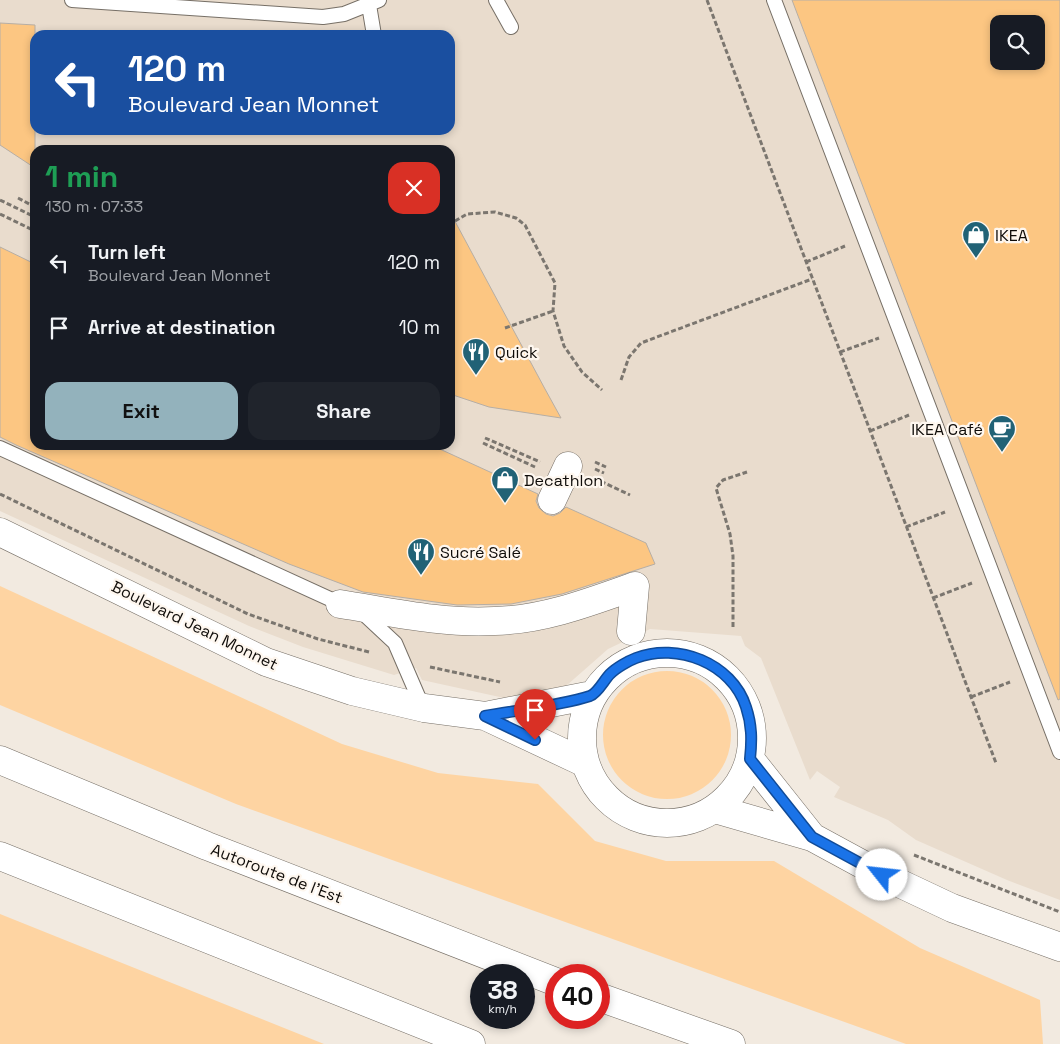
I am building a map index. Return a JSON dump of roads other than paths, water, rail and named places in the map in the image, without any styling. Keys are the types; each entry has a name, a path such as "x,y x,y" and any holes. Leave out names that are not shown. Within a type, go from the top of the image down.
{"main road":[{"name":"Boulevard Jean Monnet","path":"0,532 266,662 352,691 424,708 485,716 585,763"},
{"path":"340,604 452,621 497,622 583,604 635,586 631,631"},
{"path":"665,652 688,654 710,663 731,681 746,704 752,731 750,759 743,778 731,795 716,809 692,820 665,824 639,819 615,806 597,787 585,763 581,740 584,717 592,695 611,673 636,658 665,652"},
{"name":"Boulevard Jean Monnet","path":"485,716 592,695"},
{"path":"750,759 812,837"},
{"name":"Autoroute de l’Est","path":"0,760 207,846 545,978"},
{"path":"716,809 812,837 882,875 952,908 1060,947"},
{"path":"0,856 471,1044"},
{"path":"610,1001 731,1044"}],"lane":[{"path":"72,0 323,17 344,14 374,2 374,30"},
{"path":"496,0 511,27"},
{"path":"774,0 1060,752"},
{"path":"0,448 365,615 396,643 424,708"}],"place":[{"name":"IKEA","path":"976,259"},
{"name":"Quick","path":"476,376"},
{"name":"IKEA Café","path":"1002,453"},
{"name":"Decathlon","path":"505,504"},
{"name":"Sucré Salé","path":"421,576"}]}
